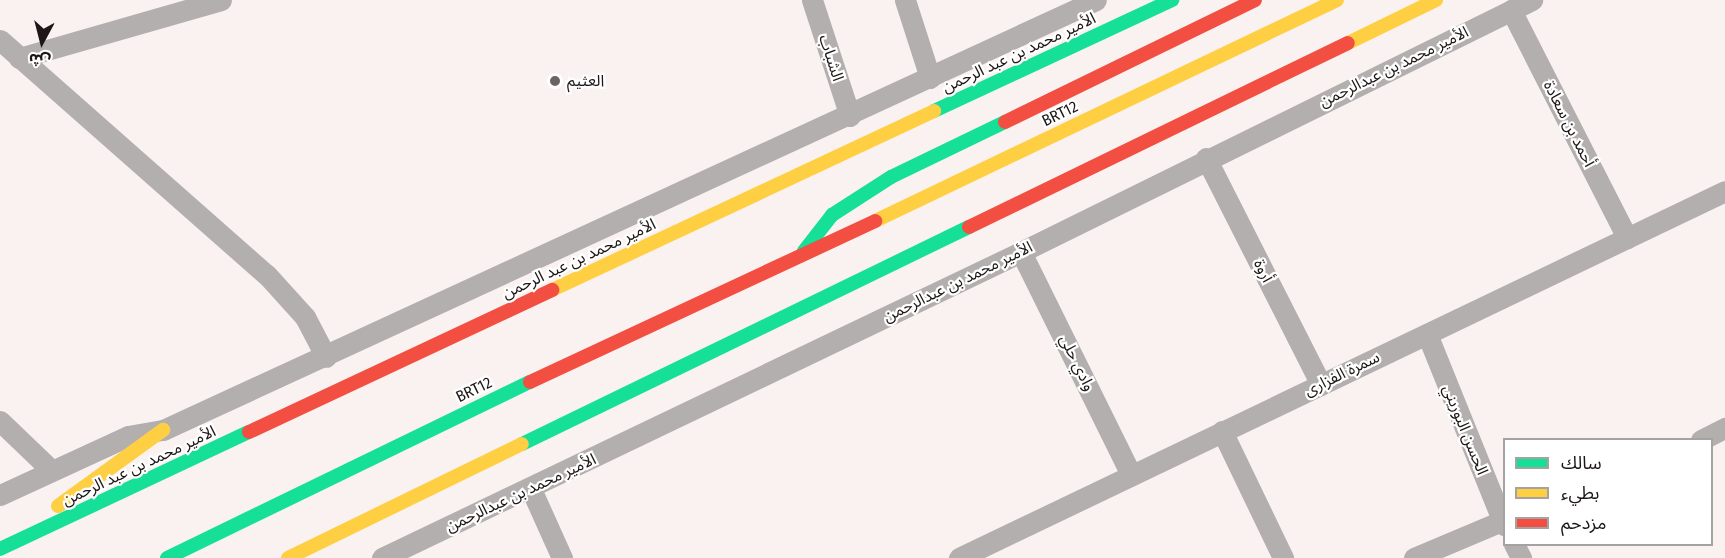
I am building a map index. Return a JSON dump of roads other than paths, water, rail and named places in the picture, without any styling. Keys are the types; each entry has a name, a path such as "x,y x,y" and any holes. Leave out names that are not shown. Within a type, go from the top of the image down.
{"main road":[{"name":"الأمير محمد بن عبد الرحمن","path":"0,549 1172,0"},
{"name":"BRT12","path":"798,258 832,215 891,177 1256,0"},
{"name":"BRT12","path":"167,558 661,318 798,258 1337,0"},
{"path":"288,558 1436,0"},
{"path":"0,549 163,430"}],"street":[{"path":"19,58 221,0"},
{"name":"الشباب","path":"812,0 849,116"},
{"path":"905,0 930,78"},
{"path":"0,495 50,469 128,436 163,430 326,357 1096,0"},
{"name":"الأمير محمد بن عبدالرحمن","path":"382,558 531,489 1021,252 1206,158 1532,0"},
{"name":"أحمد بن سعادة","path":"1511,10 1627,238"},
{"path":"0,40 267,275 305,317 326,357"},
{"name":"أروة","path":"1206,158 1321,384"},
{"name":"سمرة الفزارى","path":"959,558 1725,191"},
{"name":"وادي حلي","path":"1021,252 1131,476"},
{"name":"الحسن البوريني","path":"1426,334 1503,520"},
{"path":"0,421 50,469"},
{"path":"1705,438 1725,428"},
{"path":"1222,431 1283,558"},
{"path":"531,489 562,558"},
{"path":"1414,558 1503,522"}],"place":[{"name":"العثيم","path":"555,81"}]}
